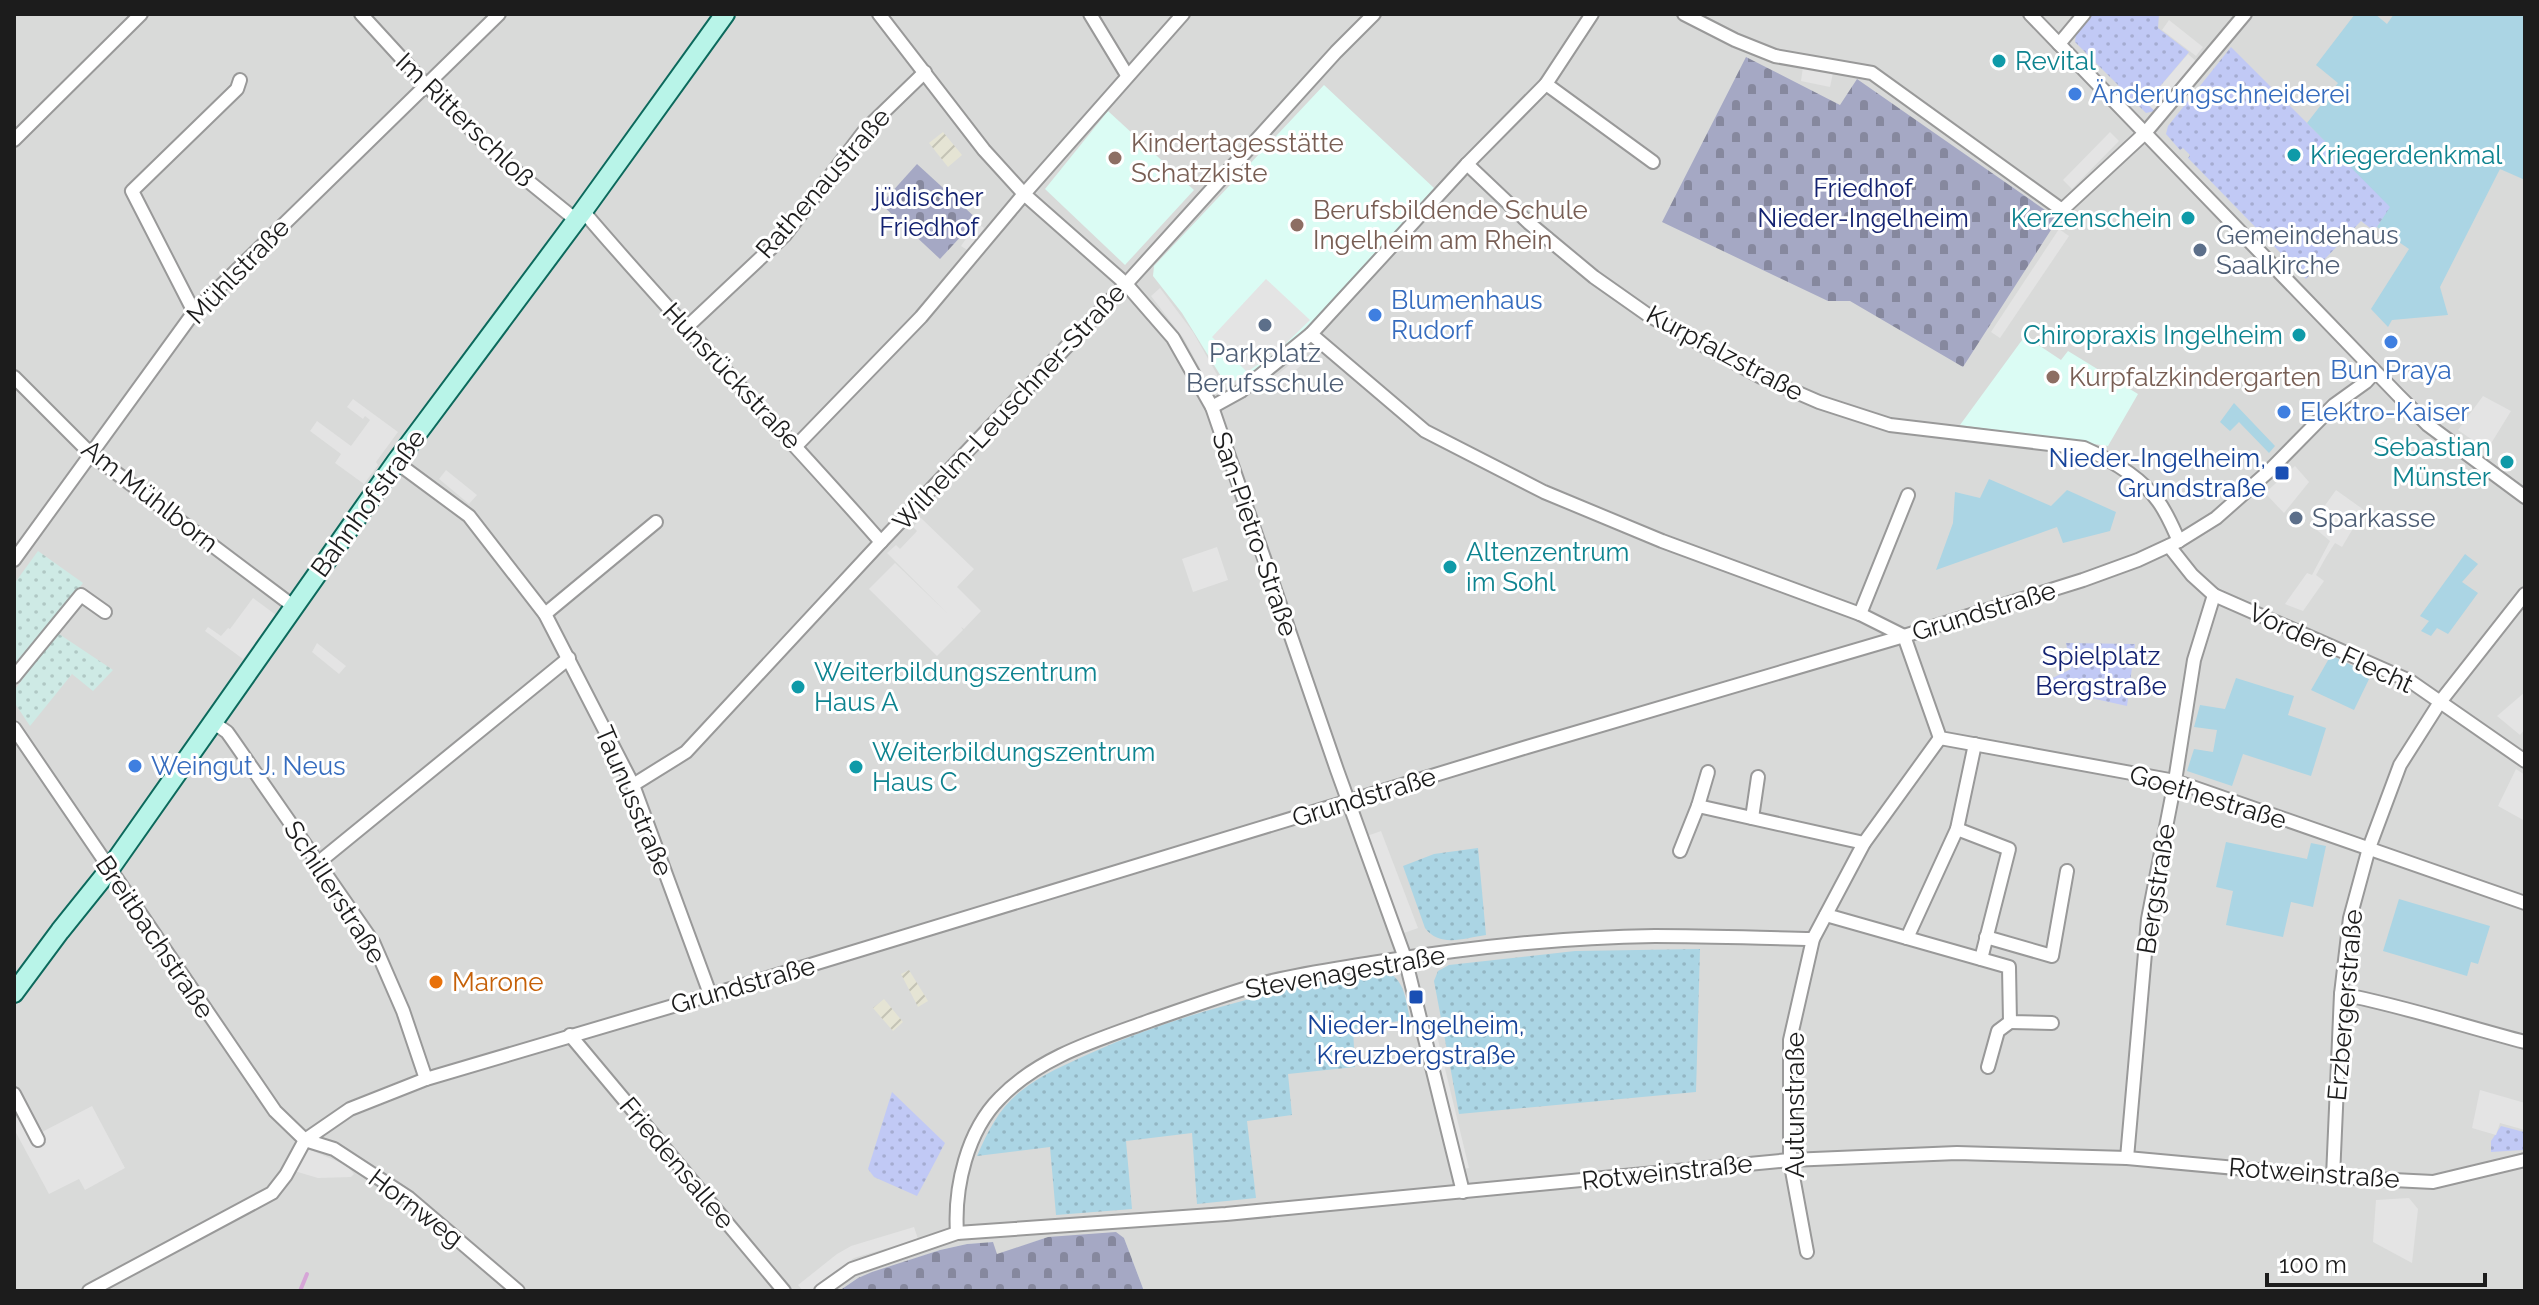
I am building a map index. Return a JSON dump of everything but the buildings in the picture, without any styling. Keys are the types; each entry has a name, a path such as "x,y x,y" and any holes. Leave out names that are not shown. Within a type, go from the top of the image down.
{"street":[{"name":"Im Ritterschloß","path":"361,14 426,85 501,159 579,215"},
{"name":"Mühlstraße","path":"14,560 194,312 499,14"},
{"name":"Bahnhofstraße","path":"14,993 109,870 396,462 725,14"},
{"name":"San-Pietro-Straße","path":"879,14 984,150 1024,194 1126,284 1173,338 1212,407 1405,958 1463,1192"},
{"path":"1090,14 1127,75"},
{"path":"796,446 921,317 1024,194 1183,14"},
{"name":"Wilhelm-Leuschner-Straße","path":"633,785 686,752 1126,284 1374,14"},
{"path":"1212,407 1241,391 1311,334 1467,164 1546,84 1592,14"},
{"path":"1684,14 1775,56 1872,73 2062,210 2145,133 2245,14"},
{"path":"2030,14 2428,425 2525,497"},
{"path":"2059,44 2084,14"},
{"path":"16,133 133,17"},
{"name":"Rathenaustraße","path":"687,327 785,235 866,129 925,72"},
{"path":"194,312 132,191 237,89 240,80"},
{"path":"1546,84 1653,162"},
{"name":"Kurpfalzstraße","path":"1467,164 1529,223 1594,277 1648,315 1761,377 1819,402 1890,425 2084,448 2110,459 2146,488 2158,501 2174,544"},
{"name":"Hunsrückstraße","path":"579,215 687,327 881,542"},
{"path":"1311,334 1425,431 1517,479 1662,541 1860,614 1904,636 1940,738"},
{"name":"Grundstraße","path":"305,1140 350,1109 426,1079 2083,580 2174,544 2216,518 2334,405 2375,372"},
{"name":"Am Mühlborn","path":"14,377 91,454 293,606"},
{"name":"Taunusstraße","path":"396,462 469,516 545,614 633,785 710,994"},
{"path":"1860,614 1908,495"},
{"path":"545,614 656,522"},
{"path":"2174,544 2192,575 2214,595"},
{"name":"Erzbergerstraße","path":"2333,1177 2341,994 2350,918 2369,848 2400,765 2440,702 2525,594"},
{"path":"14,677 81,595 105,612"},
{"name":"Vordere Flecht","path":"2214,595 2410,681 2525,761"},
{"name":"Bergstraße","path":"2127,1158 2148,919 2175,781 2194,660 2214,595"},
{"path":"319,862 569,658"},
{"name":"Schillerstraße","path":"214,723 227,732 373,942 403,1011 426,1079"},
{"name":"Breitbachstraße","path":"14,728 275,1111 305,1140"},
{"name":"Goethestraße","path":"1940,738 2175,781 2525,903"},
{"name":"Autunstraße","path":"1807,1252 1790,1160 1790,1040 1813,939 1864,843 1940,738"},
{"path":"1907,938 1957,829 1975,744"},
{"path":"1680,851 1708,772"},
{"path":"1752,818 1758,777"},
{"path":"1698,806 1864,843"},
{"path":"1957,829 2009,849 1981,959"},
{"path":"1986,937 2052,956 2067,871"},
{"path":"1826,915 2009,967 2010,1022"},
{"name":"Stevenagestraße","path":"957,1233 960,1183 969,1147 984,1117 1010,1088 1046,1062 1120,1031 1266,983 1405,958 1528,943 1654,936 1813,939"},
{"path":"2341,994 2404,1007 2525,1042"},
{"path":"1988,1067 1998,1031 2010,1022 2052,1023"},
{"name":"Friedensallee","path":"570,1035 784,1291"},
{"path":"14,1094 38,1140"},
{"path":"89,1291 272,1193 305,1140"},
{"name":"Hornweg","path":"305,1140 334,1149 409,1198 518,1291"},
{"name":"Rotweinstraße","path":"821,1291 852,1269 957,1233 1212,1215 1790,1160 1957,1153 2127,1158 2333,1177 2433,1182 2525,1160"}],"shaded area":[{"path":"14,14 2525,14 2525,1291 1144,1291 1124,1238 1048,1237 997,1255 992,1242 940,1250 858,1278 839,1291 14,1291"},
{"path":"2355,14 2375,14 2387,24 2394,14 2525,14 2525,180 2500,169 2440,287 2448,315 2392,320 2388,327 2371,309 2409,249 2377,227 2390,207 2307,123 2338,83 2316,65"},
{"path":"2169,20 2203,47 2196,56 2162,30"},
{"path":"2188,54 2196,61 2155,111 2146,103"},
{"path":"1803,67 1833,73 1830,87 1801,81"},
{"name":"Berufsbildende Schule Ingelheim am Rhein","path":"1324,85 1434,188 1321,313 1254,372 1227,384 1182,313 1153,276 1154,266"},
{"name":"Kindertagesstätte Schatzkiste","path":"1108,111 1194,190 1125,265 1045,189"},
{"path":"943,132 962,155 948,167 929,143"},
{"path":"2110,132 2119,141 2072,189 2063,180"},
{"path":"977,223 984,228 969,251 961,246"},
{"path":"2059,229 2069,236 2000,338 1991,332"},
{"name":"Parkplatz Berufsschule","path":"1266,279 1310,320 1277,352 1247,372 1212,337"},
{"path":"1160,288 1193,332 1219,378 1209,385 1184,339 1151,296"},
{"name":"Kurpfalzkindergarten","path":"2025,336 2061,360 2068,351 2138,394 2108,446 1960,425"},
{"path":"1302,355 1307,361 1278,384 1273,378"},
{"path":"2483,396 2511,411 2487,450 2458,430"},
{"path":"353,399 398,432 364,484 335,463 341,454 310,431 317,421 351,446 370,420 365,416 363,419 347,407"},
{"path":"2234,403 2275,446 2269,453 2239,422 2230,431 2220,422"},
{"name":"Sparkasse","path":"2295,466 2309,482 2284,513 2265,493"},
{"path":"446,470 477,495 469,504 439,479"},
{"path":"1989,479 2051,506 2067,490 2116,512 2110,531 2063,543 2057,527 1936,570 1953,523 1955,492 1980,498"},
{"path":"2336,490 2364,510 2342,547 2335,543 2326,557 2316,575 2324,581 2303,611 2285,604 2307,573 2312,575 2330,541 2311,525"},
{"path":"921,518 974,569 957,587 981,611 964,629 961,627 963,630 937,656 869,589 895,563 947,613 887,553 896,545 900,549 917,531 913,527"},
{"path":"1217,547 1228,580 1193,592 1182,559"},
{"path":"38,551 83,583 14,670 14,584"},
{"path":"2465,554 2478,564 2462,582 2478,593 2448,634 2437,628 2431,636 2421,631 2429,621 2420,616"},
{"path":"253,598 276,615 243,659 205,631 208,627 221,636"},
{"path":"59,634 113,670 93,691 72,674 30,726 14,702 14,691 48,644"},
{"path":"317,643 346,666 339,674 312,652"},
{"path":"2331,655 2371,675 2354,710 2311,690"},
{"path":"2236,678 2294,696 2288,715 2326,728 2311,776 2243,754 2232,786 2187,771 2194,749 2213,752 2217,730 2194,727 2200,705 2225,709"},
{"path":"2525,692 2525,729 2520,735 2497,716"},
{"path":"2516,769 2525,775 2525,821 2498,806"},
{"path":"1381,831 1418,928 1404,933 1367,836"},
{"path":"2226,842 2307,859 2311,843 2326,846 2313,907 2291,902 2283,937 2226,925 2233,891 2216,887"},
{"path":"1478,848 1486,935 1453,940 1438,938 1425,928 1403,866 1434,854"},
{"path":"2399,899 2490,926 2478,964 2471,962 2467,976 2383,951"},
{"path":"1700,949 1696,1092 1459,1114 1434,981 1438,971 1449,965 1575,951"},
{"path":"1378,969 1393,976 1402,987 1410,1019 1353,1029 1355,1067 1288,1074 1292,1115 1247,1121 1256,1198 1197,1204 1192,1133 1126,1141 1132,1209 1056,1215 1050,1147 977,1156 1006,1105 1037,1079 1064,1065 1125,1038 1196,1014"},
{"path":"909,970 928,1001 918,1007 901,974"},
{"path":"884,999 903,1022 893,1031 873,1008"},
{"path":"1433,1019 1469,1168 1464,1169 1429,1020"},
{"path":"2480,1090 2525,1103 2525,1130 2500,1123 2496,1135 2472,1128"},
{"path":"92,1106 125,1168 85,1190 79,1179 49,1194 14,1129 14,1119 30,1112 42,1132"},
{"path":"308,1149 346,1165 354,1174 351,1177 318,1178 291,1170"},
{"path":"2409,1198 2418,1209 2412,1263 2373,1242 2376,1200"},
{"path":"914,1227 918,1239 854,1258 810,1291 803,1291 798,1285 851,1246"}],"green space":[{"path":"2089,14 2159,14 2158,28 2189,52 2146,103 2155,111 2146,113 2075,42 2076,34"},
{"path":"2231,47 2391,207 2374,231 2361,221 2306,279 2188,158 2190,155 2183,148 2180,150 2166,134 2168,126"},
{"name":"Friedhof Nieder-Ingelheim","path":"1746,57 1840,105 1857,79 2058,219 1963,367 1850,301 1828,301 1662,222"},
{"name":"jüdischer Friedhof","path":"917,164 977,219 940,259 881,204"},
{"name":"Spielplatz Bergstraße","path":"2066,643 2135,644 2127,706 2036,686 2071,669"},
{"path":"892,1092 945,1143 917,1196 874,1177 868,1169"},
{"path":"2501,1126 2524,1132 2523,1150 2491,1152 2491,1141"},
{"path":"1116,1232 1124,1238 1144,1291 839,1291 872,1272 967,1244 993,1242 997,1254 1048,1237"}],"waterway":[{"path":"300,1291 307,1274"}],"place":[{"name":"Revital","path":"1999,61"},
{"name":"Änderungschneiderei","path":"2075,94"},
{"name":"Kriegerdenkmal","path":"2294,155"},
{"name":"Kindertagesstätte Schatzkiste","path":"1115,158"},
{"name":"Kerzenschein","path":"2188,218"},
{"name":"Berufsbildende Schule Ingelheim am Rhein","path":"1297,225"},
{"name":"Gemeindehaus Saalkirche","path":"2200,250"},
{"name":"Blumenhaus Rudorf","path":"1375,315"},
{"name":"Parkplatz Berufsschule","path":"1265,325"},
{"name":"Chiropraxis Ingelheim","path":"2299,335"},
{"name":"Bun Praya","path":"2391,342"},
{"name":"Kurpfalzkindergarten","path":"2053,377"},
{"name":"Elektro-Kaiser","path":"2284,412"},
{"name":"Sebastian Münster","path":"2507,462"},
{"name":"Nieder-Ingelheim, Grundstraße","path":"2282,473"},
{"name":"Sparkasse","path":"2296,518"},
{"name":"Altenzentrum im Sohl","path":"1450,567"},
{"name":"Weiterbildungszentrum Haus A","path":"798,687"},
{"name":"Weingut J. Neus","path":"135,766"},
{"name":"Weiterbildungszentrum Haus C","path":"856,767"},
{"name":"Marone","path":"436,982"},
{"name":"Nieder-Ingelheim, Kreuzbergstraße","path":"1416,997"}]}
